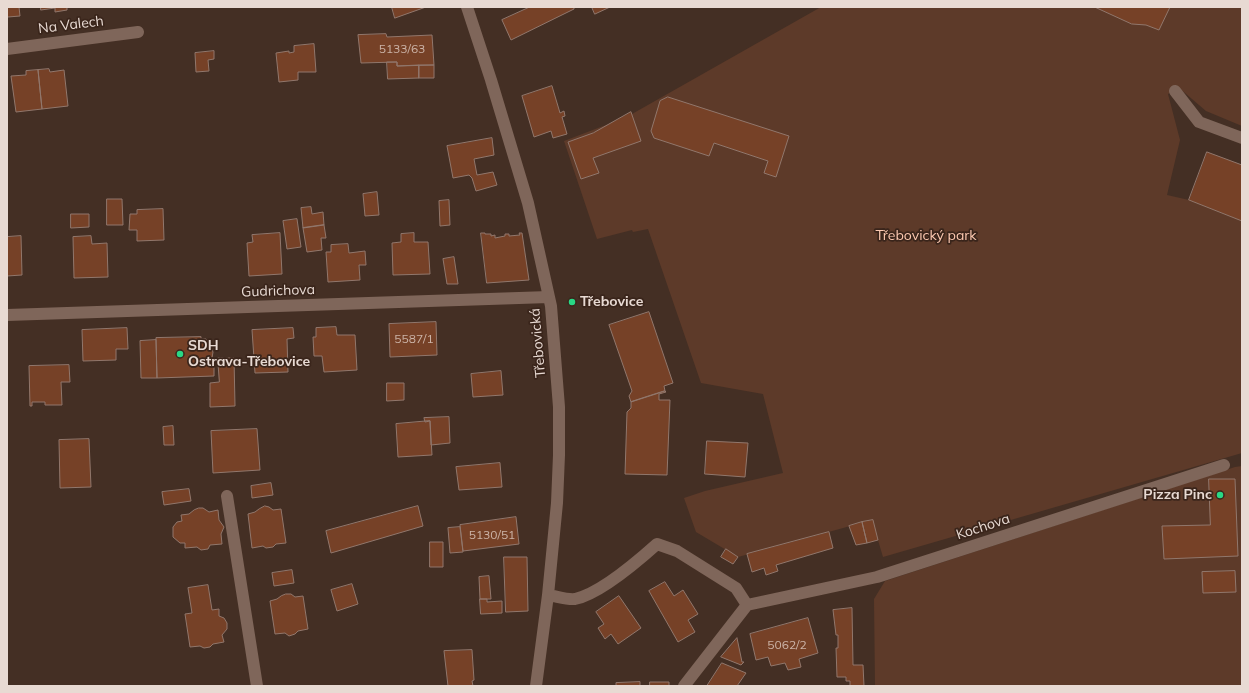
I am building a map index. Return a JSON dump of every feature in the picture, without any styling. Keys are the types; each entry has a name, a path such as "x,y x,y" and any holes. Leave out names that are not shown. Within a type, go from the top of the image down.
{"street":[{"name":"Třebovická","path":"467,7 491,80 528,203 549,297 559,407 559,455 557,503 548,595 536,686"},
{"name":"Na Valech","path":"7,49 138,32"},
{"path":"1174,91 1199,122 1242,138"},
{"name":"Gudrichova","path":"7,315 549,297"},
{"name":"Kochova","path":"747,605 877,577 1224,465"},
{"path":"227,496 256,686"},
{"path":"548,595 574,599 592,594 638,561 657,544 677,551 736,588 747,605 684,686"}],"green space":[{"name":"Třebovický park","path":"821,7 1242,7 1242,126 1206,111 1178,87 1168,94 1180,140 1167,195 1189,200 1242,221 1242,453 883,557 872,520 738,557 696,532 684,498 705,491 783,473 763,394 701,383 648,229 633,232 632,230 597,239 564,141 611,123 631,112 632,114"},
{"path":"1242,466 1242,686 875,686 874,599 885,581"}],"building":[{"path":"7,7 19,7 20,16 8,17"},
{"path":"41,7 67,7 67,10 55,12 55,8 41,10"},
{"path":"392,7 426,7 395,18"},
{"path":"530,7 574,7 574,9 511,40 502,20"},
{"path":"592,7 610,7 595,14"},
{"path":"1095,7 1170,7 1159,30 1146,25 1132,24"},
{"path":"386,34 387,37 432,35 434,65 397,66 397,62 361,63 358,35"},
{"path":"314,44 316,72 298,72 298,80 279,82 276,53 289,51 289,53 294,52 294,46"},
{"path":"214,51 214,59 208,60 209,71 196,72 195,53"},
{"path":"387,62 397,62 397,66 419,65 419,78 388,79"},
{"path":"419,65 434,65 434,78 419,78"},
{"path":"49,69 50,72 64,70 68,106 42,109 38,70"},
{"path":"38,70 42,109 16,112 11,76 26,75 26,71"},
{"path":"552,86 560,113 564,111 565,116 562,117 567,134 553,138 551,131 534,137 522,96"},
{"path":"668,97 789,136 776,177 764,173 768,161 714,143 709,156 654,138 651,131 660,101"},
{"path":"631,112 641,141 593,158 599,173 581,179 568,142 593,133"},
{"path":"492,138 494,155 474,159 477,175 493,172 497,185 476,191 472,178 469,175 453,178 447,146"},
{"path":"1207,152 1242,165 1242,221 1189,200"},
{"path":"377,192 379,215 365,216 363,194"},
{"path":"107,199 122,199 123,225 107,225"},
{"path":"449,200 450,225 440,226 439,201"},
{"path":"311,207 312,214 323,212 324,225 303,228 301,208"},
{"path":"163,209 164,240 137,241 137,230 129,230 130,214 137,214 137,210"},
{"path":"71,214 89,214 89,227 71,228"},
{"path":"297,219 301,247 287,249 283,221"},
{"path":"324,225 326,238 321,238 322,250 307,252 303,228"},
{"path":"280,233 282,274 249,276 247,243 253,242 252,235"},
{"path":"414,233 414,242 428,242 430,274 393,275 392,243 401,242 401,234"},
{"path":"481,233 491,234 491,236 495,235 495,238 505,236 505,234 509,234 509,236 520,235 519,233 522,233 529,280 487,283"},
{"path":"21,236 22,275 7,276 7,237"},
{"path":"91,236 92,244 107,243 108,277 74,278 73,237"},
{"path":"348,244 349,253 365,251 366,265 359,265 360,280 328,282 326,252 331,252 331,245"},
{"path":"454,257 458,284 447,284 443,259"},
{"path":"649,312 673,383 664,386 665,391 631,402 629,396 632,391 609,325"},
{"path":"436,322 437,355 390,357 389,324"},
{"path":"336,327 337,335 355,335 357,370 324,372 322,356 314,356 313,337 316,337 316,328"},
{"path":"127,328 128,349 116,349 116,360 83,361 82,330"},
{"path":"293,328 294,338 287,339 288,372 255,373 252,330"},
{"path":"201,337 201,339 206,339 206,345 211,348 213,352 212,358 214,364 214,376 157,378 156,338"},
{"path":"156,340 157,378 141,378 140,341"},
{"path":"218,358 234,358 235,406 210,407 210,383 219,382"},
{"path":"69,365 70,382 61,382 62,405 45,405 45,402 32,402 32,406 30,406 29,366"},
{"path":"501,371 503,395 473,397 471,374"},
{"path":"387,383 404,383 404,400 387,401"},
{"path":"665,391 666,392 659,394 659,400 670,400 667,475 625,474 627,412 631,408 631,402"},
{"path":"449,417 450,443 431,445 430,421 425,422 424,418"},
{"path":"430,421 432,455 398,457 396,424"},
{"path":"173,426 174,445 164,445 163,427"},
{"path":"257,429 260,470 213,473 211,431"},
{"path":"89,439 91,487 60,488 59,440"},
{"path":"707,441 748,443 745,477 705,474"},
{"path":"500,463 502,487 459,490 456,467"},
{"path":"1209,479 1235,479 1238,556 1164,559 1162,526 1210,525"},
{"path":"271,483 273,495 252,498 251,486"},
{"path":"189,489 191,501 164,505 162,492"},
{"path":"265,506 273,510 281,509 286,543 276,544 273,547 266,548 263,546 252,548 248,514"},
{"path":"418,506 423,526 331,553 326,531"},
{"path":"199,508 203,508 209,512 218,510 219,520 224,527 221,534 222,544 210,545 208,549 201,550 197,547 185,548 185,543 180,543 173,537 173,527 177,522 182,521 181,515 189,514"},
{"path":"516,517 519,544 463,551 460,525"},
{"path":"873,520 878,540 867,543 862,522"},
{"path":"862,522 867,543 856,545 849,526"},
{"path":"460,527 463,552 450,553 448,528"},
{"path":"829,532 833,548 776,565 778,571 766,575 764,568 752,572 747,554"},
{"path":"430,542 443,542 443,567 430,567"},
{"path":"726,549 738,557 733,564 721,557"},
{"path":"504,557 527,557 528,611 506,612"},
{"path":"292,570 294,583 274,586 272,573"},
{"path":"1235,571 1236,592 1203,593 1202,572"},
{"path":"489,576 491,599 480,599 479,577"},
{"path":"665,582 674,596 683,590 698,614 688,620 695,632 678,642 649,591"},
{"path":"352,584 358,604 337,611 331,590"},
{"path":"208,585 212,610 219,609 219,616 224,618 227,623 227,629 222,635 224,642 213,644 210,647 204,648 200,646 190,647 185,614 192,613 188,588"},
{"path":"286,594 291,594 295,597 303,596 308,629 298,631 289,636 285,633 275,634 270,601"},
{"path":"619,596 641,628 618,644 611,634 605,639 598,628 604,624 596,612"},
{"path":"480,599 487,599 487,602 502,601 502,613 481,614"},
{"path":"852,608 853,665 863,665 864,686 850,686 850,681 846,681 846,677 837,677 836,648 838,648 838,635 836,635 833,610"},
{"path":"808,618 818,653 799,659 801,667 788,670 785,663 771,666 768,657 756,660 750,634"},
{"path":"737,638 742,662 744,662 741,665 721,657"},
{"path":"472,650 473,686 448,686 444,651"},
{"path":"722,663 746,673 737,686 707,686"},
{"path":"640,682 640,686 616,686 616,683"},
{"path":"650,682 669,682 669,686 650,686"}],"place":[{"name":"Třebovice","path":"572,302"},
{"name":"SDH Ostrava-Třebovice","path":"180,354"},
{"name":"Pizza Pinc","path":"1220,495"}]}
